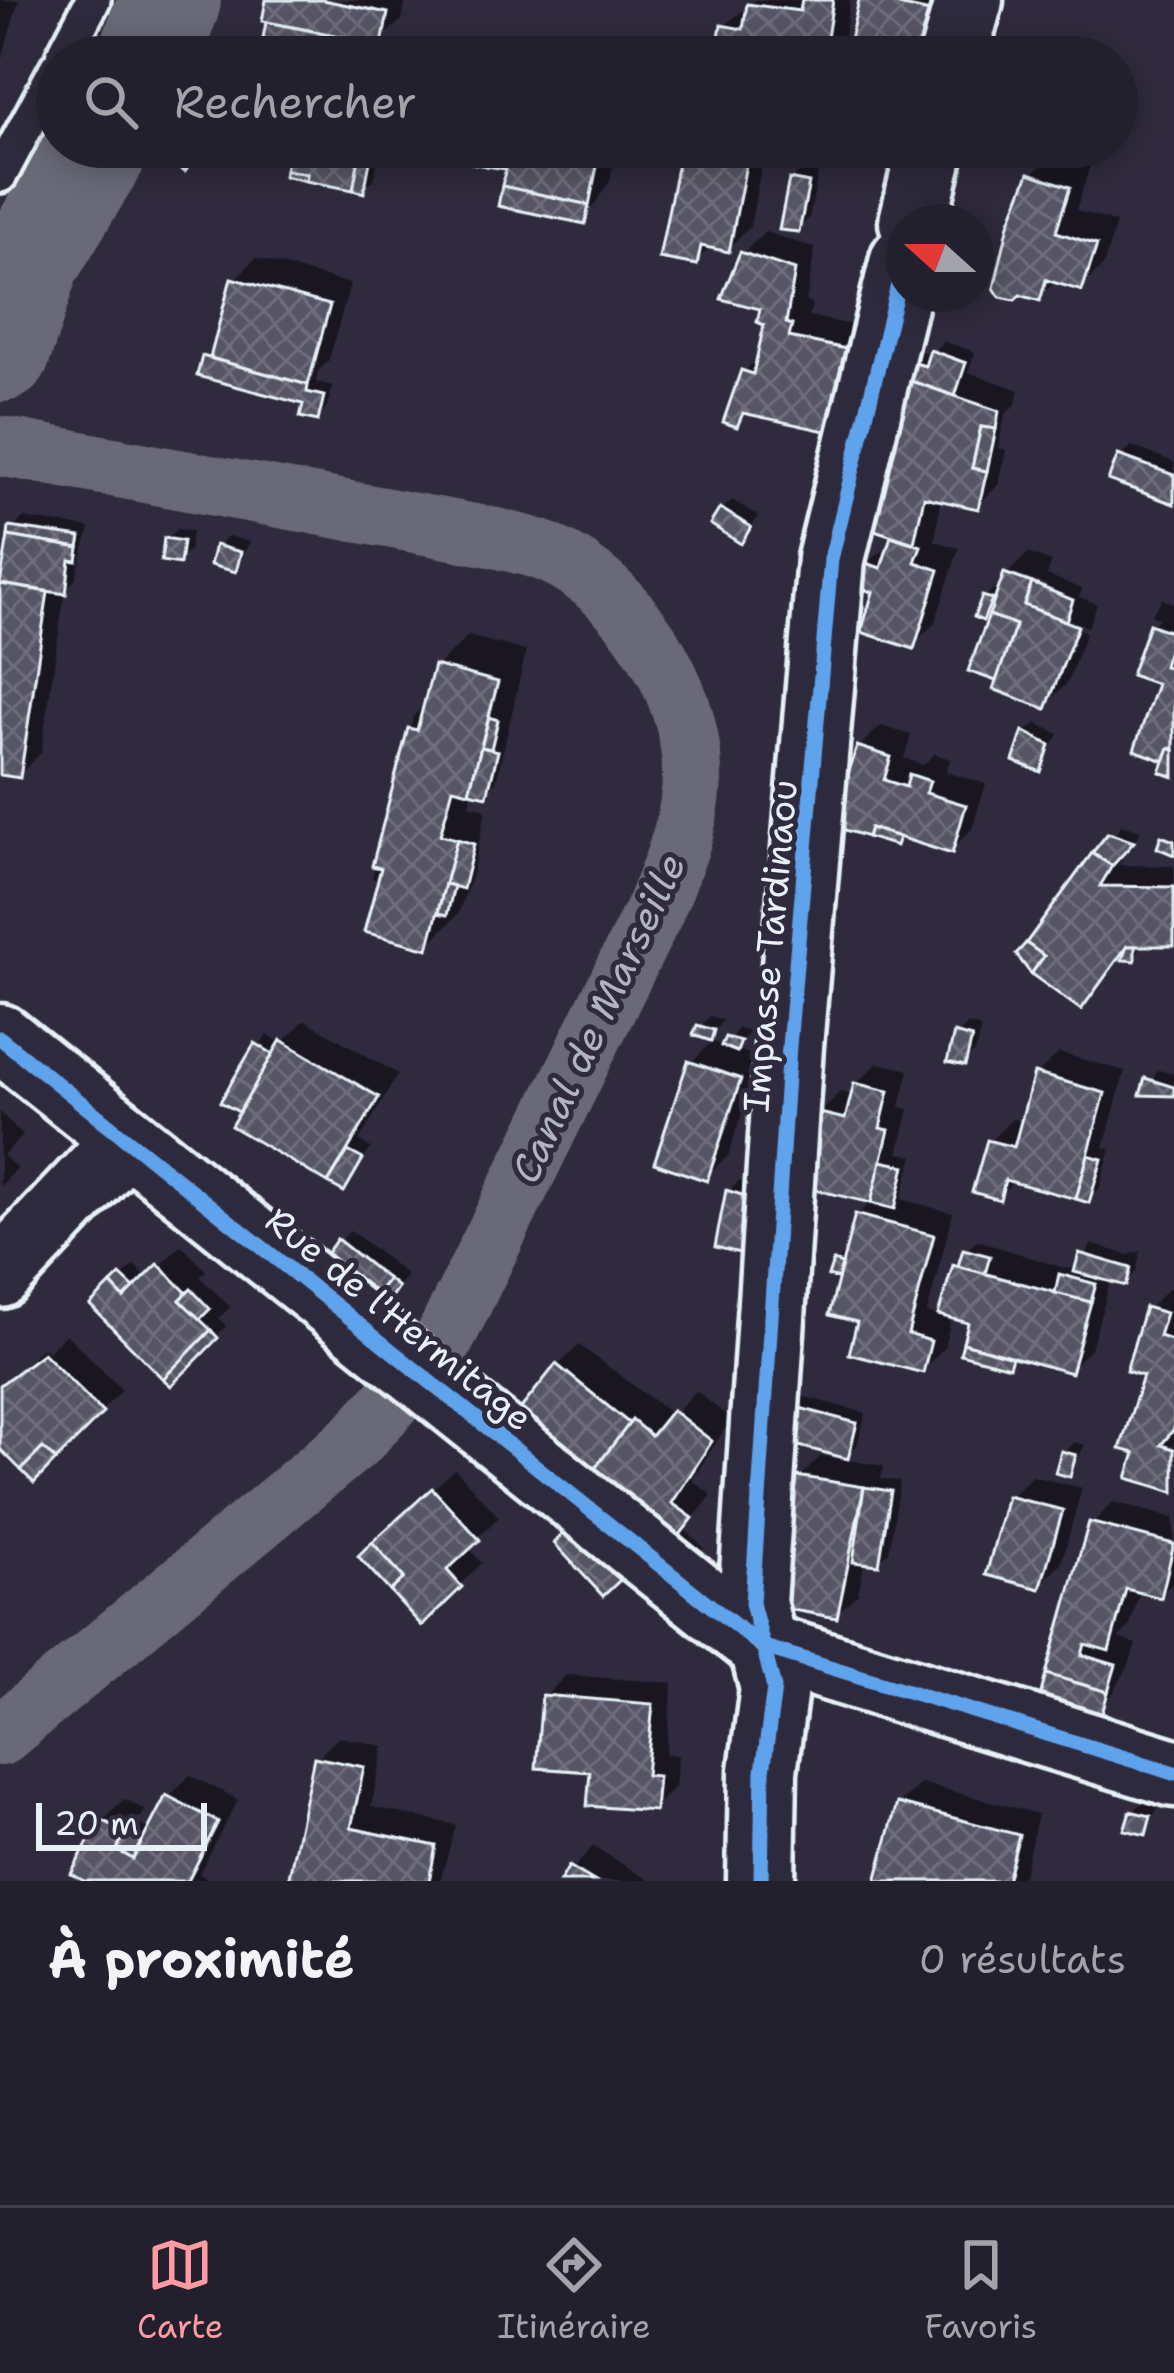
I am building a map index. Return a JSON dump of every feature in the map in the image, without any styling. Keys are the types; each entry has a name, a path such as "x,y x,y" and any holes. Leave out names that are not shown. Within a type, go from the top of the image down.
{"street":[{"path":"959,36 969,0"},
{"path":"917,204 926,168"},
{"name":"Impasse Tardinaou","path":"760,1881 763,1771 774,1688 752,1603 769,1327 831,559 891,312"},
{"name":"Rue de l'Hermitage","path":"0,1038 761,1646"},
{"path":"0,1274 127,1140"},
{"path":"761,1646 1174,1773"}],"lane":[{"path":"74,36 93,0"},
{"path":"0,175 36,107"}],"building":[{"path":"266,0 323,0 388,13 384,36 340,36 262,21"},
{"path":"802,0 833,0 827,36 719,36 721,25 743,29 747,4 800,11"},
{"path":"859,0 900,0 899,5 930,12 925,36 851,36"},
{"path":"266,22 337,36 263,36"},
{"path":"357,168 353,190 306,181 307,174 285,170"},
{"path":"357,168 369,168 364,193 353,190"},
{"path":"506,168 597,168 589,205 502,186"},
{"path":"677,168 745,168 729,252 701,246 697,265 659,258"},
{"path":"285,170 307,174 306,181 284,176"},
{"path":"1029,173 1070,187 1056,232 1097,245 1082,291 1046,280 1040,301 1020,295 1015,300 1000,297 994,288 1009,224"},
{"path":"789,179 809,183 799,232 779,230"},
{"path":"502,186 589,205 585,224 498,206"},
{"path":"740,252 795,270 786,323 792,325 789,337 870,354 852,437 743,413 737,427 723,422 741,370 753,374 764,325 757,322 760,309 721,299"},
{"path":"231,278 330,305 308,385 210,358"},
{"path":"930,350 966,363 955,396 894,375 900,358 925,366"},
{"path":"202,356 308,385 307,392 324,396 318,421 300,417 303,404 197,376"},
{"path":"890,374 999,411 996,429 981,427 972,468 987,471 978,509 924,497 914,543 856,524"},
{"path":"981,427 996,429 987,471 972,468"},
{"path":"1118,455 1174,475 1174,504 1108,480"},
{"path":"720,508 751,527 741,544 710,524"},
{"path":"9,527 81,537 79,548 8,536"},
{"path":"8,536 79,548 77,561 70,560 66,594 0,584"},
{"path":"891,536 921,546 915,562 939,570 914,649 861,632 873,592 855,587 863,562 881,568"},
{"path":"164,538 183,541 180,564 161,561"},
{"path":"215,545 241,552 236,572 210,565"},
{"path":"1004,573 1032,583 1024,605 1078,626 1046,709 993,689 1016,625 989,615"},
{"path":"1032,583 1073,600 1066,621 1024,605"},
{"path":"0,584 48,592 20,778 0,775"},
{"path":"982,596 992,599 983,621 974,617"},
{"path":"989,615 1016,625 996,681 968,671"},
{"path":"1149,624 1174,633 1164,666 1174,669 1174,750 1169,748 1164,761 1134,750 1157,684 1131,675"},
{"path":"434,665 498,682 469,792 453,788 440,835 457,839 428,949 364,932 381,868 372,866 408,728 417,730"},
{"path":"489,717 498,720 491,749 481,747"},
{"path":"1023,731 1050,745 1041,772 1013,761"},
{"path":"857,746 891,757 884,780 906,787 909,774 930,781 926,793 966,805 952,854 870,828 867,837 832,826"},
{"path":"481,747 498,751 487,796 469,792"},
{"path":"1169,748 1174,750 1174,777 1160,772"},
{"path":"870,828 899,837 896,846 867,837"},
{"path":"1108,833 1134,842 1112,866 1092,853"},
{"path":"1161,836 1174,841 1174,855 1157,848"},
{"path":"457,839 474,844 463,889 445,884"},
{"path":"1092,853 1112,866 1100,886 1174,887 1174,946 1127,946 1081,1010 1031,974 1044,956 1026,943"},
{"path":"445,884 454,886 447,915 438,913"},
{"path":"1026,943 1044,956 1031,974 1016,954"},
{"path":"1127,946 1135,946 1135,961 1122,960"},
{"path":"697,1025 714,1030 711,1041 693,1035"},
{"path":"954,1033 972,1038 965,1066 947,1062"},
{"path":"725,1037 741,1041 737,1052 721,1046"},
{"path":"281,1040 379,1097 328,1183 231,1126"},
{"path":"255,1043 273,1054 239,1112 220,1102"},
{"path":"688,1061 741,1079 707,1181 654,1163"},
{"path":"1034,1073 1105,1093 1076,1199 1005,1180 1000,1200 972,1192 987,1140 1014,1147"},
{"path":"1145,1078 1174,1087 1174,1096 1140,1095"},
{"path":"854,1083 889,1091 880,1128 889,1130 871,1203 799,1186 816,1112 845,1119"},
{"path":"348,1151 363,1159 344,1192 328,1183"},
{"path":"1088,1155 1102,1159 1089,1203 1076,1199"},
{"path":"881,1161 905,1166 895,1209 871,1203"},
{"path":"726,1190 762,1201 760,1258 715,1247"},
{"path":"855,1214 934,1235 908,1334 931,1341 923,1373 849,1354 857,1322 829,1315"},
{"path":"337,1239 388,1279 373,1299 322,1260"},
{"path":"963,1249 990,1256 985,1274 958,1266"},
{"path":"1079,1253 1131,1268 1126,1286 1074,1272"},
{"path":"833,1261 842,1264 838,1279 828,1276"},
{"path":"158,1264 187,1293 180,1300 211,1330 163,1379 90,1305 111,1284 124,1298"},
{"path":"953,1265 1091,1302 1071,1373 963,1343 968,1323 938,1315"},
{"path":"1059,1274 1096,1284 1091,1302 1055,1293"},
{"path":"120,1275 134,1288 124,1298 111,1284"},
{"path":"388,1279 398,1287 383,1308 373,1299"},
{"path":"191,1289 210,1309 200,1319 180,1300"},
{"path":"1145,1307 1166,1313 1159,1336 1174,1341 1174,1429 1161,1445 1174,1449 1174,1492 1127,1478 1135,1453 1120,1449 1143,1376 1126,1371"},
{"path":"211,1330 218,1338 171,1386 163,1379"},
{"path":"963,1343 1012,1357 1009,1367 960,1354"},
{"path":"43,1353 103,1413 56,1460 43,1448 21,1470 0,1449 0,1385"},
{"path":"556,1364 630,1424 585,1481 510,1422"},
{"path":"777,1402 857,1423 848,1459 784,1442"},
{"path":"672,1410 712,1441 672,1503 693,1518 670,1548 585,1481 632,1420 651,1436"},
{"path":"43,1448 56,1460 34,1483 21,1470"},
{"path":"1061,1451 1076,1455 1070,1477 1055,1473"},
{"path":"797,1476 864,1487 837,1618 782,1608"},
{"path":"864,1487 891,1491 879,1565 853,1562"},
{"path":"432,1488 480,1540 447,1570 462,1587 422,1626 390,1591 404,1578 372,1542"},
{"path":"1007,1496 1063,1510 1040,1589 986,1575"},
{"path":"575,1520 635,1566 603,1596 554,1543"},
{"path":"1089,1522 1174,1544 1161,1598 1126,1589 1109,1651 1085,1644 1082,1655 1116,1665 1108,1692 1046,1674"},
{"path":"372,1542 404,1578 390,1591 358,1556"},
{"path":"1046,1674 1108,1692 1101,1718 1039,1701"},
{"path":"542,1695 653,1704 646,1775 658,1776 655,1811 587,1806 590,1772 536,1768"},
{"path":"314,1757 364,1767 351,1828 436,1846 429,1881 288,1881"},
{"path":"166,1795 218,1822 188,1881 84,1881 71,1874 100,1819 125,1832 117,1850 133,1859"},
{"path":"897,1803 1019,1835 1007,1881 876,1881"},
{"path":"1130,1811 1151,1816 1146,1835 1124,1830"},
{"path":"125,1832 141,1841 133,1859 117,1850"},
{"path":"569,1866 594,1881 560,1881"}],"waterway":[{"path":"157,36 170,0"},
{"path":"0,351 29,261 85,168"},
{"name":"Canal de Marseille","path":"0,446 496,538 550,554 605,590 650,643 680,705 692,770 685,826 653,913 440,1348 357,1439 0,1736"}],"cycle path":[{"path":"761,1881 763,1771 774,1688 752,1603 789,1046 831,559 891,312"},
{"path":"0,1038 761,1646 1174,1773"}]}
